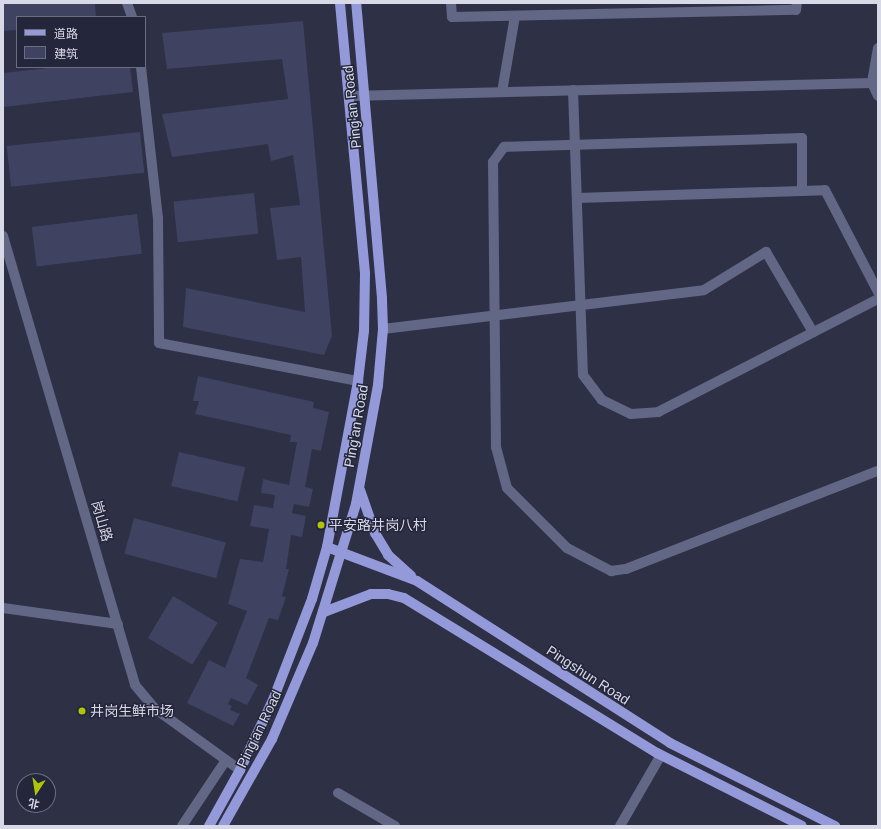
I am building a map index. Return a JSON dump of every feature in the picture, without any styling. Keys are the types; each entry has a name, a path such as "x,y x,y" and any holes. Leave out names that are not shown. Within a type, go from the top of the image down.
{"main road":[{"name":"Ping'an Road","path":"209,826 240,770 291,657 312,599 327,547 358,381 364,331 365,273 350,96 340,3"},
{"name":"Ping'an Road","path":"223,826 272,739 297,685 324,612 343,553 359,488 378,385 383,329 379,240 356,3"},
{"path":"359,488 375,533 388,555 417,581"},
{"name":"Pingshun Road","path":"327,547 417,581 670,743 835,826"},
{"name":"Pingshun Road","path":"324,612 371,594 388,594 404,598 661,755 802,826"}],"street":[{"path":"126,3 132,16"},
{"path":"451,3 452,17 796,10 798,3"},
{"path":"502,92 515,16"},
{"path":"878,48 872,83 878,96"},
{"path":"141,68 158,218 159,343 358,381"},
{"path":"350,96 872,83"},
{"path":"573,90 583,375 602,400 631,414 658,412 878,299"},
{"path":"802,191 802,138 504,147 493,162 496,447 507,488 567,548 611,571 626,569 878,471"},
{"path":"577,198 825,190 878,292"},
{"name":"岗山路","path":"3,236 135,685 154,708 240,770"},
{"path":"383,329 495,317 704,290 766,252 813,332"},
{"path":"3,608 118,624"},
{"path":"620,826 661,755"},
{"path":"182,826 226,760"},
{"path":"338,793 395,826"}],"building":[{"path":"3,3 95,3 96,16 16,16 16,30 3,31"},
{"path":"303,21 332,336 324,355 183,327 186,288 305,312 301,257 277,260 270,208 300,205 293,155 271,161 268,144 172,157 162,114 288,99 282,59 167,69 162,33"},
{"path":"48,68 130,68 133,92 3,107 3,73"},
{"path":"140,132 144,173 11,187 7,146"},
{"path":"254,193 258,234 178,242 173,201"},
{"path":"137,214 142,254 37,267 32,227"},
{"path":"198,376 314,402 313,408 329,412 321,451 312,449 305,487 313,489 309,507 294,504 292,513 306,516 302,537 291,535 286,569 289,569 282,596 286,597 278,620 269,618 246,678 258,685 247,705 231,698 228,704 232,706 230,710 240,714 233,726 187,703 209,660 225,668 247,611 228,604 240,559 263,562 269,529 250,526 254,505 273,508 275,495 261,493 263,479 289,485 297,442 290,442 291,435 195,414 199,401 193,401"},
{"path":"179,452 245,467 237,501 171,486"},
{"path":"134,518 226,543 216,578 124,554"},
{"path":"173,596 218,623 192,665 148,638"}],"place":[{"name":"平安路井岗八村","path":"321,525"},
{"name":"井岗生鲜市场","path":"82,711"}]}
